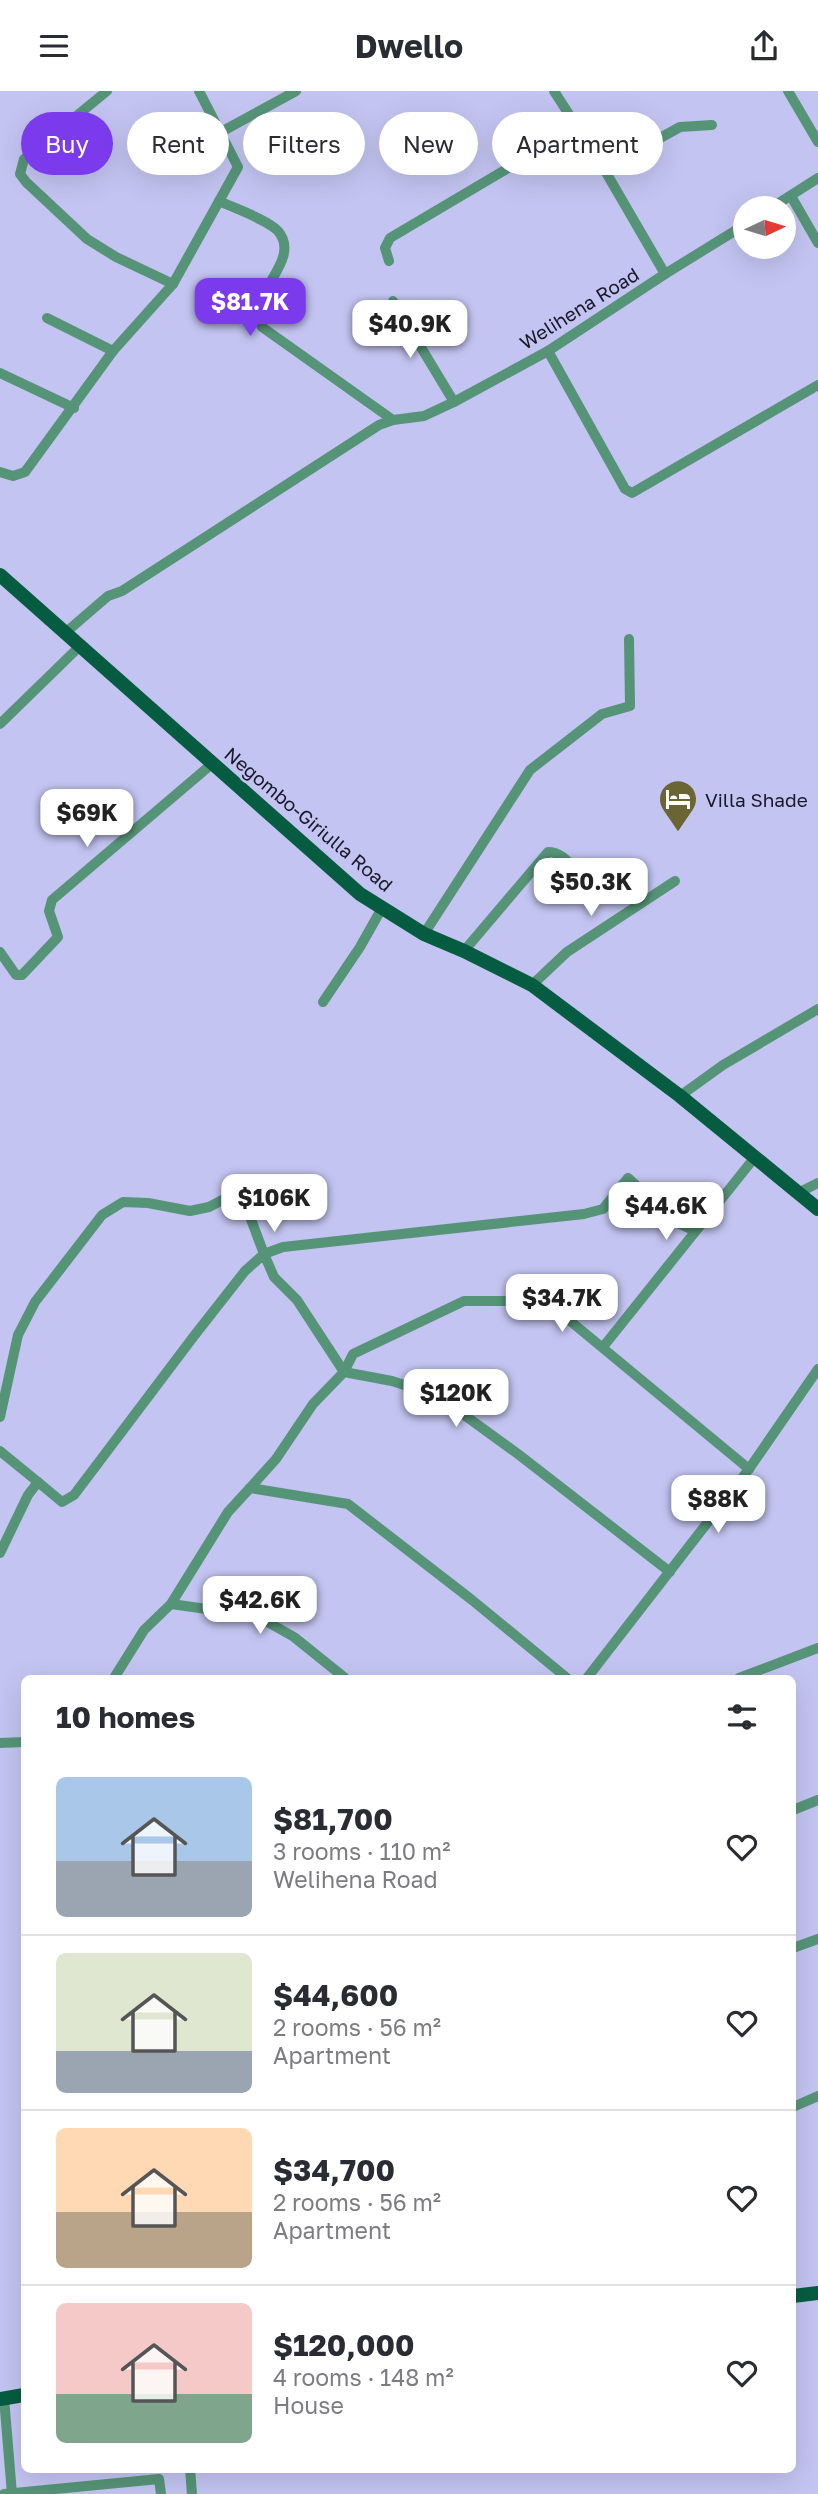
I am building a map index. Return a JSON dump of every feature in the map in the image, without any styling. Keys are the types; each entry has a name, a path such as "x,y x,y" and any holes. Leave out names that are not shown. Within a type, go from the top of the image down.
{"main road":[{"name":"Negombo-Giriulla Road","path":"0,575 360,894 424,934 531,985 680,1095 818,1209"},
{"path":"796,2296 818,2293"},
{"path":"2,2398 21,2395"}],"street":[{"path":"107,91 23,159 20,174 26,183 87,240 173,284"},
{"path":"199,91 210,112"},
{"path":"229,128 296,91"},
{"name":"Welihena Road","path":"554,91 566,112"},
{"path":"789,91 818,142"},
{"path":"663,136 680,127 712,125"},
{"path":"0,472 13,476 25,473 113,351 173,284 238,167 229,148"},
{"path":"389,261 385,248 390,237 496,175"},
{"name":"Welihena Road","path":"65,633 108,596 122,591 379,425 393,420 424,416 454,402 548,351 665,274 607,175"},
{"path":"791,196 818,178"},
{"path":"219,201 277,230 285,245 281,261 260,302 257,314 262,327 393,420"},
{"path":"796,205 818,243"},
{"path":"665,274 733,232"},
{"path":"393,301 454,402"},
{"path":"47,318 113,351"},
{"path":"548,351 625,489 632,493 818,385"},
{"path":"0,373 74,408"},
{"path":"424,934 530,770 602,715 630,706 629,639"},
{"path":"0,724 80,646"},
{"path":"0,952 16,975 22,975 58,937 49,911 52,900 213,763"},
{"path":"464,951 548,852 563,857 577,871"},
{"path":"531,985 568,952 675,881"},
{"path":"323,1002 382,908"},
{"path":"680,1095 723,1065 818,1009"},
{"path":"603,1347 755,1157"},
{"path":"0,1451 62,1502 74,1495 245,1271 264,1254 283,1247 584,1214 603,1209 628,1178 676,1221 695,1231"},
{"path":"799,1193 818,1183"},
{"path":"0,1416 19,1335 35,1302 102,1215 124,1202 148,1203 190,1211 209,1207 228,1197 243,1198 274,1277 297,1300 344,1372 392,1381 438,1396 670,1572"},
{"path":"116,1675 144,1630 171,1604 228,1512 275,1459 313,1403 344,1372 353,1354 464,1301 546,1301 749,1469"},
{"path":"589,1675 749,1469 818,1369"},
{"path":"0,1553 28,1495 38,1482"},
{"path":"250,1489 348,1504 563,1675"},
{"path":"171,1604 257,1616 294,1637 341,1675"},
{"path":"747,1675 818,1648"},
{"path":"0,1743 21,1742"},
{"path":"796,1809 818,1800"},
{"path":"796,1947 818,1938"},
{"path":"796,2106 818,2097"},
{"path":"2,2398 12,2494"},
{"path":"190,2473 192,2494"},
{"path":"4,2494 151,2474 159,2479 161,2494"}],"place":[{"name":"Villa Shade","path":"678,833"}]}
